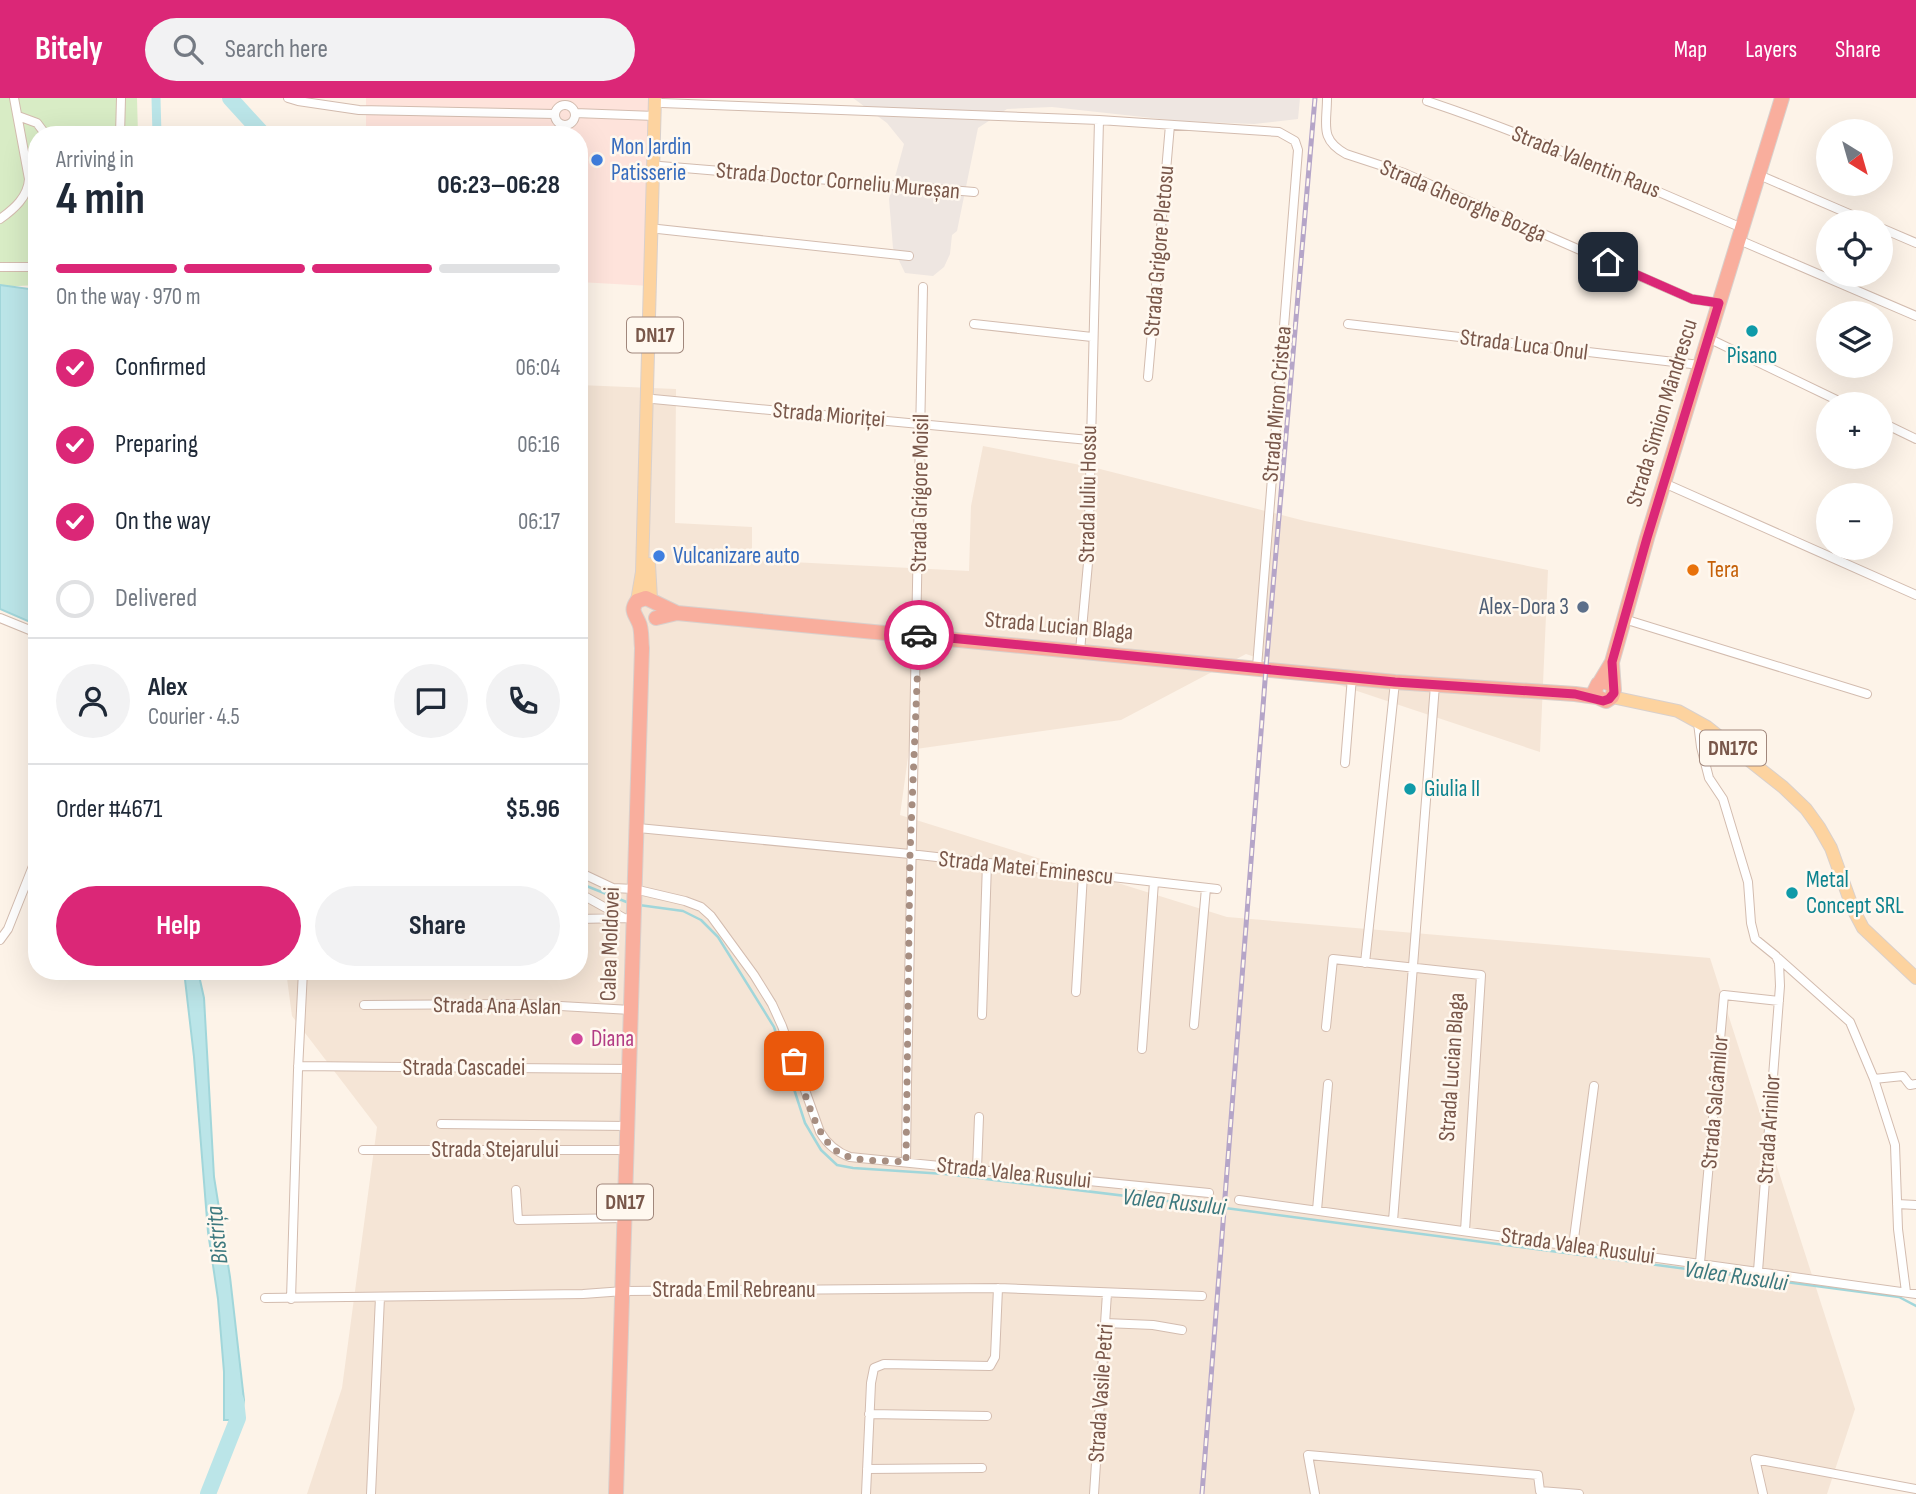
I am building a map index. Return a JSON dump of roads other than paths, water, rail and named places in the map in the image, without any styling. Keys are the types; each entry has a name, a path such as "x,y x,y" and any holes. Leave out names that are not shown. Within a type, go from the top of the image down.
{"highway":[{"name":"Strada Simion Mândrescu","path":"1608,692 1612,662 1624,619 1782,98"},
{"name":"Strada Lucian Blaga","path":"649,611 1395,682 1575,694 1608,692"},
{"name":"Calea Moldovei","path":"616,1494 624,1291 632,906 638,828 642,648 649,611"}],"main road":[{"name":"Calea Moldovei","path":"649,611 642,572 655,116 660,100"},
{"name":"Calea Moldovei","path":"649,611 660,100"},
{"name":"DN17C","path":"1608,692 1678,711 1783,787 1806,809 1831,848 1853,909 1863,928 1916,978"}],"street":[{"path":"14,98 28,157"},
{"path":"120,126 121,98"},
{"path":"288,98 359,110 554,114"},
{"name":"Strada Gheorghe Bozga","path":"1328,98 1325,130 1328,139 1346,154 1404,173 1692,299 1719,303"},
{"path":"660,100 1170,125"},
{"name":"Strada Valentin Raus","path":"1427,101 1549,146 1916,316"},
{"path":"564,105 570,106 575,113 573,122 564,126 558,123 554,114 557,108 564,105"},
{"path":"575,113 655,116"},
{"path":"18,116 39,126"},
{"name":"Strada Iuliu Hossu","path":"1080,651 1088,563 1098,120"},
{"name":"Strada Miron Cristea","path":"1170,125 1279,132 1295,141 1298,150 1257,667"},
{"name":"Strada Grigore Pletosu","path":"1148,377 1170,125"},
{"name":"Strada Doctor Corneliu Mureșan","path":"660,166 974,192"},
{"path":"1759,175 1840,210"},
{"path":"0,219 12,211 28,187"},
{"path":"659,229 909,256"},
{"path":"1893,233 1916,243"},
{"path":"0,267 28,267"},
{"name":"Strada Grigore Moisil","path":"906,1162 923,286"},
{"path":"974,324 1092,337"},
{"name":"Strada Luca Onul","path":"1348,324 1700,365"},
{"path":"1709,338 1820,392"},
{"name":"Strada Mioriței","path":"653,399 1089,440"},
{"path":"1893,428 1916,439"},
{"path":"1664,483 1916,595"},
{"path":"0,618 28,629"},
{"path":"1624,619 1867,694"},
{"path":"1345,763 1352,677"},
{"path":"1365,963 1395,682"},
{"name":"Strada Lucian Blaga","path":"1393,1220 1435,685"},
{"path":"1698,723 1700,747 1709,778 1723,799 1748,882 1755,939 1850,1022 1874,1079 1895,1145 1897,1204 1906,1292"},
{"name":"Strada Matei Eminescu","path":"638,828 910,854 1217,889"},
{"path":"982,1015 987,863"},
{"path":"1076,992 1083,874"},
{"path":"588,876 614,888 632,906"},
{"path":"0,940 8,929 28,879"},
{"path":"1142,1049 1154,882"},
{"path":"1194,1025 1206,888"},
{"path":"588,895 632,906"},
{"name":"Strada Valea Rusului","path":"632,906 669,896 701,907 722,930 754,975 782,1026 820,1132 824,1140 839,1153 850,1157 1209,1193"},
{"path":"588,917 632,906"},
{"name":"Strada Arinilor","path":"1758,1271 1780,986 1776,956"},
{"name":"Strada Lucian Blaga","path":"1326,1027 1333,959 1481,975 1465,1231"},
{"path":"291,1299 303,980"},
{"name":"Strada Salcâmilor","path":"1700,1264 1724,995 1779,1001"},
{"name":"Strada Ana Aslan","path":"363,1005 525,1004 631,1010"},
{"name":"Strada Cascadei","path":"298,1066 629,1069"},
{"path":"1874,1079 1903,1076 1910,1085 1916,1084"},
{"path":"1317,1210 1328,1084"},
{"path":"1573,1246 1594,1086"},
{"path":"977,1169 979,1117"},
{"path":"441,1124 628,1126"},
{"name":"Strada Stejarului","path":"363,1150 627,1150"},
{"path":"516,1190 518,1220 625,1218"},
{"name":"Strada Valea Rusului","path":"1239,1200 1916,1294"},
{"path":"1897,1204 1916,1205"},
{"path":"866,1494 872,1373 876,1366 986,1367 993,1363 998,1288"},
{"name":"Strada Emil Rebreanu","path":"265,1298 583,1294 624,1291 998,1288 1202,1296"},
{"name":"Strada Vasile Petri","path":"1094,1494 1107,1293"},
{"path":"371,1494 380,1297"},
{"path":"1105,1323 1153,1325 1182,1330"},
{"path":"869,1414 987,1416"},
{"path":"1314,1494 1308,1455 1538,1475 1540,1491 1579,1494"},
{"path":"1763,1494 1755,1460 1916,1489"},
{"path":"867,1469 982,1468"}],"water":[{"path":"0,285 28,289 28,621 0,609"},
{"name":"Bistrița","path":"185,980 200,980 204,998 214,1177 230,1277 244,1400 241,1420 224,1420 224,1372 218,1299 208,1232"}],"waterway":[{"path":"156,98 157,126"},
{"name":"Bistrița","path":"230,98 256,126"},
{"name":"Valea Rusului","path":"588,887 629,903"},
{"name":"Valea Rusului","path":"639,905 683,911 701,920 718,937 774,1027 805,1123 821,1150 837,1165 945,1174 1233,1209 1899,1297 1916,1306"},
{"name":"Bistrița","path":"208,1494 238,1418 236,1400"}],"railway":[{"path":"1202,1494 1266,668 1315,98"}],"place":[{"name":"Mon Jardin Patisserie","path":"597,160"},
{"name":"Pisano","path":"1752,331"},
{"name":"Vulcanizare auto","path":"659,556"},
{"name":"Tera","path":"1693,570"},
{"name":"Alex-Dora 3","path":"1583,607"},
{"name":"Giulia II","path":"1410,789"},
{"name":"Metal Concept SRL","path":"1792,893"},
{"name":"Diana","path":"577,1039"}]}
